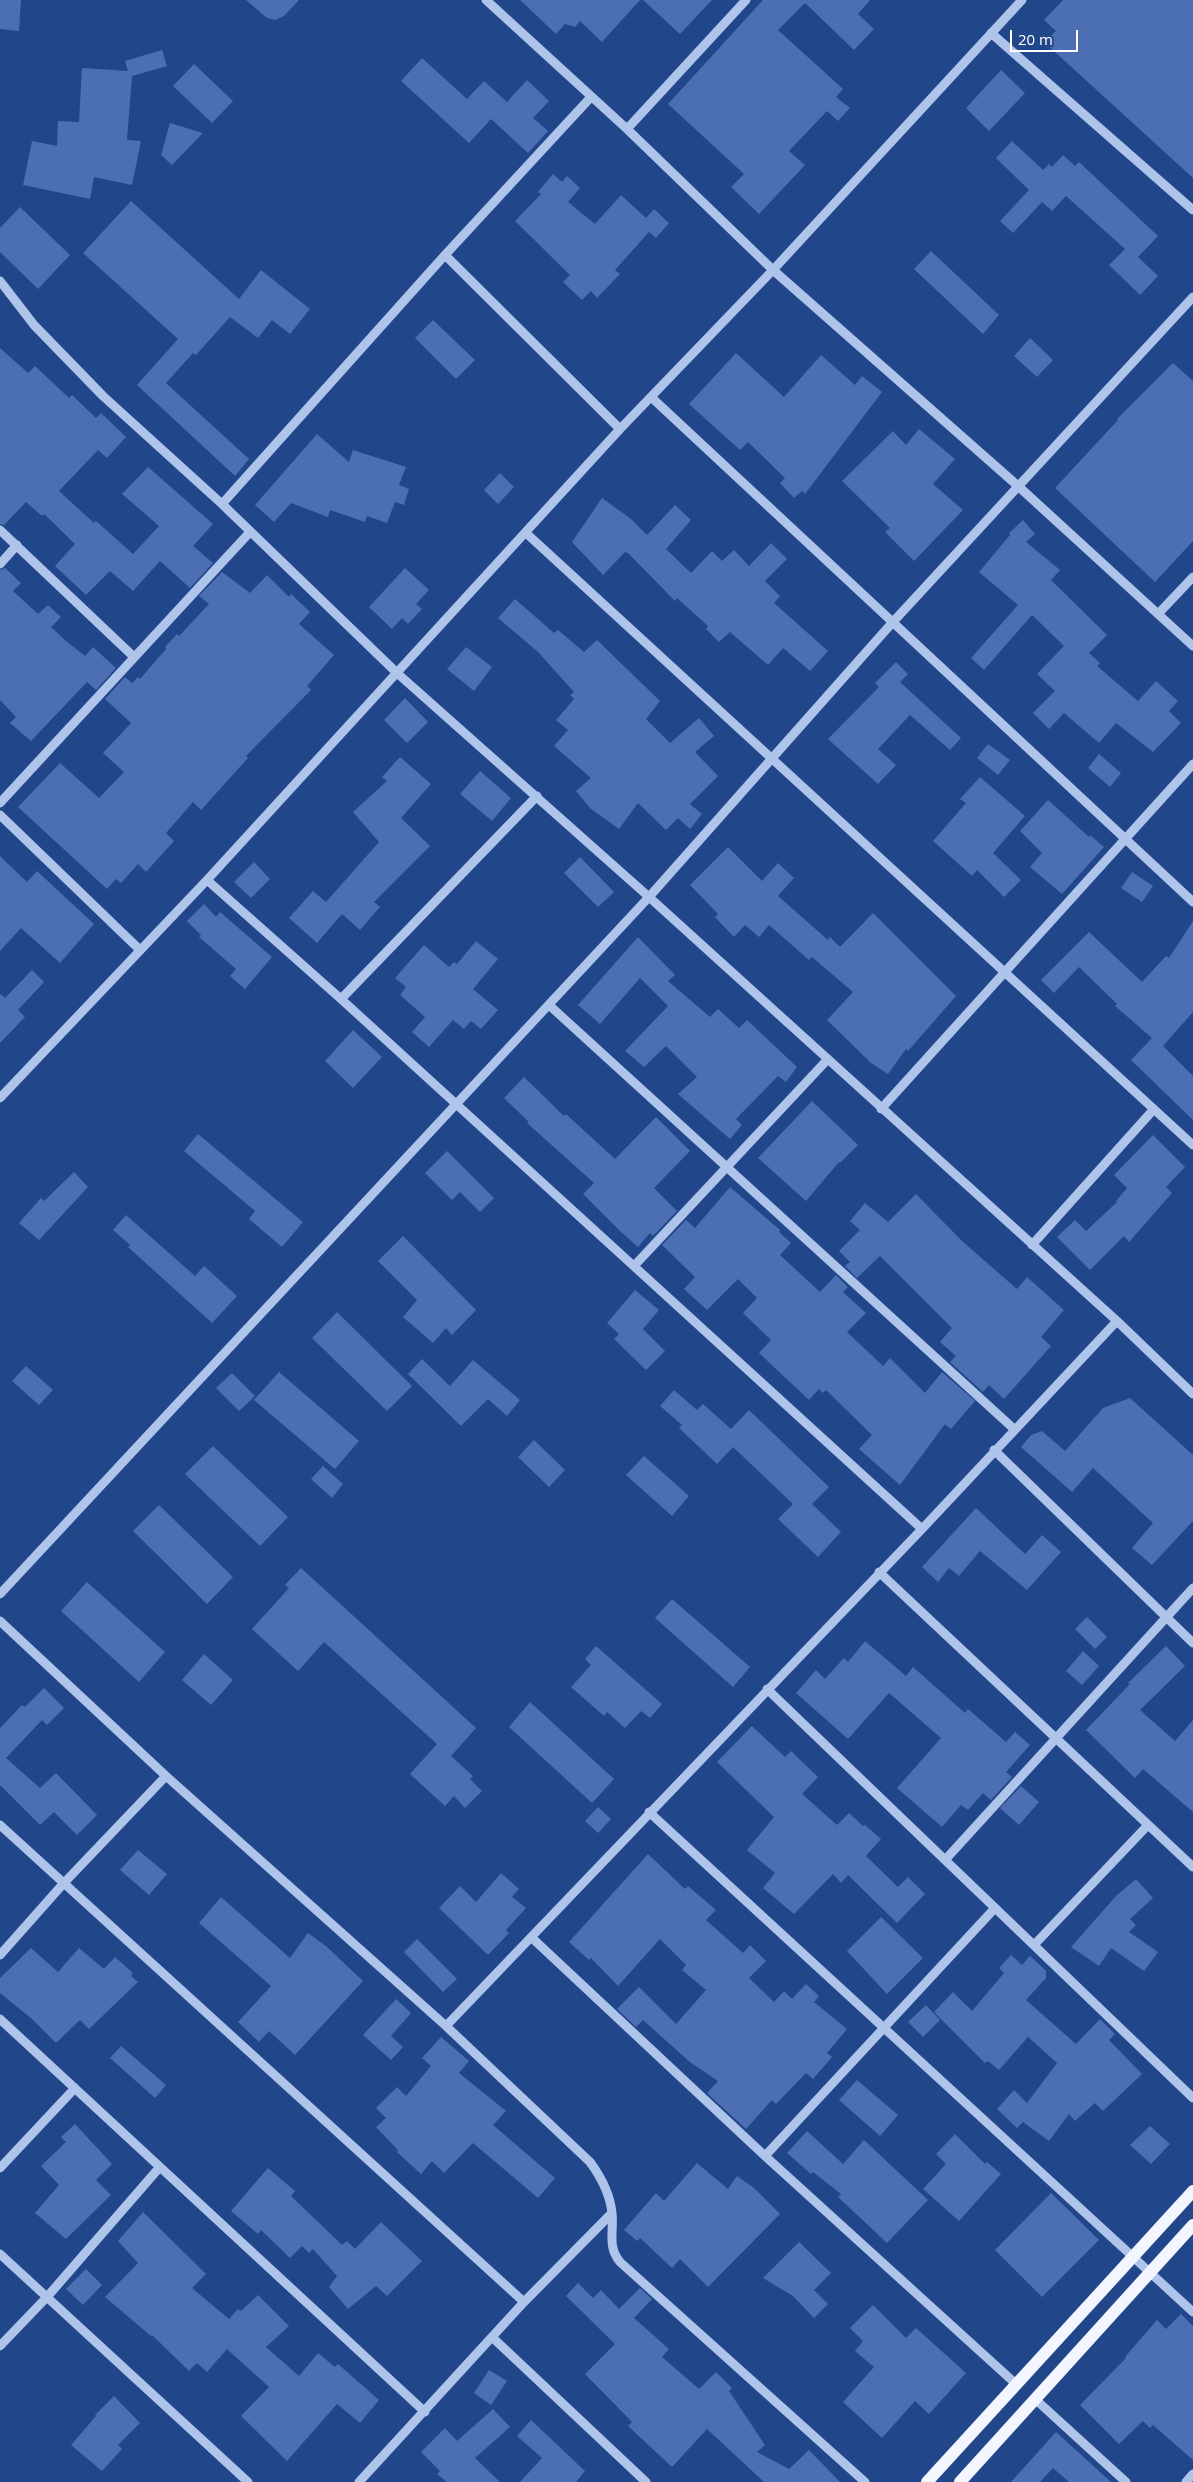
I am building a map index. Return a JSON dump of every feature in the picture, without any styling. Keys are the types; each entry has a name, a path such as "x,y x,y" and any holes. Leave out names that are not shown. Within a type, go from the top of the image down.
{"main road":[{"path":"927,2482 1193,2190"},
{"path":"960,2482 1193,2225"}],"street":[{"path":"486,0 627,129 773,270 1018,486 1193,646"},
{"path":"627,129 746,0"},
{"path":"0,1098 207,880 620,430 773,270 1022,0"},
{"path":"991,33 1193,210"},
{"path":"222,504 444,255 591,97"},
{"path":"444,255 620,430"},
{"path":"0,280 34,325 75,368 222,504 397,673 537,796 828,1059 1117,1321 1193,1394"},
{"path":"0,1594 458,1105 649,897 892,622 1193,297"},
{"path":"651,397 1193,902"},
{"path":"0,530 134,657"},
{"path":"0,803 250,532"},
{"path":"526,533 1193,1145"},
{"path":"0,564 17,545"},
{"path":"1158,614 1193,576"},
{"path":"882,1109 1004,971 1193,764"},
{"path":"341,999 537,796"},
{"path":"0,815 140,950"},
{"path":"207,880 458,1105 922,1529"},
{"path":"549,1005 1014,1429"},
{"path":"634,1266 828,1059"},
{"path":"1032,1245 1154,1109"},
{"path":"446,2026 766,1689 922,1529 994,1450 1117,1321"},
{"path":"994,1450 1193,1643"},
{"path":"879,1572 1193,1867"},
{"path":"945,1860 1193,1588"},
{"path":"0,1621 166,1776 446,2026 590,2162 602,2178 612,2213 611,2233 613,2251 620,2262 865,2482"},
{"path":"766,1689 1193,2098"},
{"path":"0,1955 63,1884 166,1776"},
{"path":"649,1812 1193,2312"},
{"path":"0,1825 524,2302"},
{"path":"1034,1945 1148,1825"},
{"path":"765,2156 995,1908"},
{"path":"531,1937 765,2156 1016,2384"},
{"path":"0,2019 425,2412"},
{"path":"0,2168 75,2088"},
{"path":"0,2346 47,2297 159,2168"},
{"path":"365,2480 524,2302 612,2213"},
{"path":"0,2254 248,2482"},
{"path":"493,2338 646,2482"},
{"path":"1034,2399 1126,2482"},
{"path":"1186,2482 1193,2474"}],"building":[{"path":"0,0 21,0 19,31 0,29"},
{"path":"246,0 299,0 284,16 275,20 267,18"},
{"path":"520,0 640,0 602,42 580,21 575,27 565,24 556,34"},
{"path":"643,0 712,0 680,34"},
{"path":"763,0 870,0 858,14 874,29 854,50 805,3 778,30 843,89 836,97 850,108 838,121 827,111 789,151 805,165 759,214 731,187 744,174 668,104"},
{"path":"1063,0 1193,0 1193,178 1044,42 1056,31 1044,20"},
{"path":"162,50 167,66 132,76 127,140 141,141 132,185 94,177 90,199 23,185 32,141 57,146 58,121 79,122 82,68 128,71 125,61"},
{"path":"422,58 467,99 484,81 507,102 527,80 549,101 533,118 548,131 528,153 491,119 469,143 401,81"},
{"path":"194,64 233,101 212,123 173,86"},
{"path":"1001,70 1025,93 989,131 966,108"},
{"path":"170,123 203,133 172,165 161,155"},
{"path":"1012,141 1043,170 1049,164 1052,167 1063,155 1075,166 1079,162 1158,236 1138,257 1158,276 1140,295 1109,265 1125,249 1066,196 1052,211 1042,202 1013,233 1000,221 1029,190 996,158"},
{"path":"553,174 562,182 567,176 580,188 568,202 595,224 621,195 646,218 654,209 669,223 656,238 649,232 615,270 620,274 597,298 591,291 582,300 563,282 570,275 515,221 541,194 538,192"},
{"path":"131,201 239,299 261,270 310,309 290,334 272,320 258,338 230,317 196,355 193,353 166,383 249,459 235,476 137,385 178,339 83,253"},
{"path":"20,207 70,255 38,289 0,252 0,228"},
{"path":"931,251 999,315 983,334 914,269"},
{"path":"433,320 475,360 456,379 415,338"},
{"path":"1030,338 1053,360 1037,377 1014,356"},
{"path":"0,348 28,373 35,366 69,398 72,395 96,418 101,413 126,437 107,458 98,450 59,491 94,523 96,521 133,554 159,526 122,494 148,467 213,524 193,546 213,563 190,588 160,561 133,591 110,571 86,595 55,566 75,544 44,514 42,516 26,502 4,525 0,524"},
{"path":"736,353 784,397 821,355 855,385 862,376 882,392 805,494 802,491 794,498 780,483 785,478 748,442 740,450 689,404"},
{"path":"1173,363 1193,381 1193,541 1155,582 1055,488 1117,419"},
{"path":"919,429 955,459 933,484 963,510 914,561 885,532 890,528 842,481 893,431 906,445"},
{"path":"317,434 349,462 353,450 406,467 399,485 409,489 404,505 395,502 387,523 367,516 365,522 330,510 328,517 291,503 274,522 255,505"},
{"path":"500,473 514,487 498,504 484,490"},
{"path":"602,498 631,519 647,535 675,505 691,520 666,549 691,573 712,551 722,561 734,550 749,566 771,543 787,559 765,581 780,596 774,603 828,651 810,671 783,648 768,665 730,632 719,642 706,629 708,626 677,598 675,601 628,553 625,552 603,575 572,542"},
{"path":"1023,520 1035,534 1026,542 1060,570 1051,580 1107,635 1089,653 1100,663 1097,666 1138,701 1156,681 1178,701 1169,711 1181,723 1153,752 1116,723 1099,743 1064,713 1049,729 1033,713 1055,691 1037,674 1064,646 1032,615 984,670 971,658 1018,605 979,572 1010,535 1009,533"},
{"path":"5,568 21,583 13,591 38,614 48,605 61,617 51,627 66,641 85,656 93,647 116,668 96,690 87,682 31,741 10,723 16,717 0,700 0,570"},
{"path":"405,568 429,590 416,604 422,609 408,624 402,618 392,629 369,607"},
{"path":"222,572 250,593 267,575 289,597 291,594 310,612 299,624 334,655 307,686 311,690 246,756 248,758 201,810 193,802 166,833 174,841 146,872 138,864 121,883 116,879 107,889 18,807 60,763 99,798 124,772 103,753 131,723 105,699 125,677 132,683 138,677 140,679 166,649 165,647 177,634 179,636 209,604 199,596"},
{"path":"515,599 554,633 558,630 584,652 597,640 660,701 646,719 670,743 699,718 714,736 695,752 718,776 690,804 702,814 690,829 678,818 666,830 638,803 619,829 591,809 576,791 591,778 554,746 568,730 556,720 574,699 570,695 574,692 538,652 498,618"},
{"path":"466,647 492,667 474,691 447,669"},
{"path":"896,662 908,674 900,682 961,738 950,750 910,715 878,749 896,765 878,784 828,739 879,687 875,683"},
{"path":"405,698 428,722 407,743 384,720"},
{"path":"988,744 1010,760 998,775 977,758"},
{"path":"1099,754 1121,773 1110,787 1088,768"},
{"path":"400,757 431,784 401,818 430,846 374,902 380,907 360,930 342,914 317,943 289,918 313,891 326,902 379,842 353,812 387,781 382,777"},
{"path":"480,771 511,798 492,821 460,794"},
{"path":"980,777 1025,816 993,853 1021,880 1004,897 977,870 972,876 933,841 966,803 960,799"},
{"path":"1048,800 1089,837 1090,835 1104,847 1062,894 1030,867 1042,853 1020,831"},
{"path":"728,847 762,881 778,863 794,878 778,896 828,940 830,937 840,947 873,913 956,996 908,1051 906,1049 888,1074 871,1063 827,1020 853,992 812,957 809,960 769,925 759,937 745,925 734,937 715,917 718,914 690,885"},
{"path":"0,856 27,882 37,871 94,924 60,963 21,928 0,951"},
{"path":"580,857 614,892 598,907 564,873"},
{"path":"254,862 270,879 251,898 234,882"},
{"path":"1132,872 1153,886 1142,902 1121,888"},
{"path":"204,904 216,917 220,912 272,957 245,989 230,976 236,969 199,937 201,935 187,921"},
{"path":"1193,921 1193,1012 1163,1046 1193,1076 1193,1120 1131,1060 1152,1038 1115,1006 1117,1004 1079,967 1054,993 1041,980 1089,932 1142,982 1166,956 1169,958"},
{"path":"638,937 675,975 668,981 710,1017 718,1009 739,1028 747,1020 797,1067 786,1082 778,1076 736,1119 742,1125 730,1139 678,1094 697,1077 666,1046 644,1067 625,1051 668,1006 640,978 600,1024 578,1005"},
{"path":"476,941 498,959 473,989 498,1010 481,1029 471,1021 464,1029 453,1020 429,1047 412,1032 425,1017 400,995 406,987 395,978 424,945 449,967 454,962 457,964"},
{"path":"32,970 44,982 18,1010 25,1017 0,1043 0,994 5,998"},
{"path":"353,1030 382,1057 353,1088 325,1061"},
{"path":"524,1077 564,1116 566,1114 615,1159 656,1117 690,1151 654,1188 677,1211 653,1236 650,1233 638,1247 621,1232 583,1194 594,1183 527,1123 529,1122 504,1098"},
{"path":"812,1101 858,1145 839,1162 806,1201 758,1158"},
{"path":"198,1134 303,1222 282,1247 249,1219 255,1211 184,1151"},
{"path":"1153,1135 1185,1167 1166,1187 1172,1193 1129,1242 1124,1236 1090,1270 1057,1237 1075,1220 1086,1231 1117,1202 1127,1188 1114,1175"},
{"path":"447,1151 494,1198 480,1212 460,1192 452,1200 425,1173"},
{"path":"74,1172 88,1187 39,1240 19,1223 41,1198 44,1201"},
{"path":"730,1187 780,1230 779,1232 791,1243 780,1255 820,1292 836,1275 848,1287 843,1292 866,1313 847,1332 883,1366 890,1358 925,1393 942,1372 975,1401 951,1429 945,1424 900,1485 859,1449 872,1435 826,1390 823,1393 819,1389 809,1400 759,1353 771,1340 743,1313 757,1298 738,1279 707,1310 684,1289 695,1277 662,1245 686,1220 695,1228"},
{"path":"916,1194 962,1241 1017,1289 1027,1277 1064,1310 1041,1337 1051,1346 1004,1399 989,1385 983,1392 950,1362 956,1356 940,1342 952,1328 880,1256 857,1278 845,1266 850,1262 839,1251 860,1230 850,1221 865,1203 888,1222"},
{"path":"126,1215 195,1276 204,1266 237,1296 212,1323 128,1247 130,1245 113,1230"},
{"path":"403,1236 476,1310 452,1335 446,1328 433,1343 403,1317 417,1300 378,1261"},
{"path":"635,1290 659,1310 643,1329 665,1351 646,1370 614,1339 619,1334 607,1323"},
{"path":"337,1312 412,1386 387,1411 312,1338"},
{"path":"422,1359 450,1386 473,1360 520,1400 507,1416 488,1399 461,1426 408,1374"},
{"path":"26,1366 53,1390 39,1405 12,1381"},
{"path":"279,1372 359,1441 335,1469 254,1400"},
{"path":"232,1373 255,1396 239,1411 216,1388"},
{"path":"674,1390 697,1410 703,1404 731,1429 749,1410 829,1487 812,1504 841,1532 818,1557 778,1519 793,1504 733,1447 717,1464 679,1428 682,1425 660,1406"},
{"path":"1130,1398 1193,1455 1193,1521 1152,1565 1132,1548 1153,1523 1093,1468 1072,1492 1021,1447 1031,1435 1042,1431 1065,1451 1103,1408"},
{"path":"534,1440 565,1470 549,1487 518,1457"},
{"path":"213,1446 288,1517 260,1546 185,1474"},
{"path":"644,1456 689,1496 672,1516 626,1475"},
{"path":"323,1466 343,1484 332,1498 311,1479"},
{"path":"159,1505 233,1577 207,1604 133,1531"},
{"path":"976,1508 1025,1554 1042,1535 1061,1552 1027,1590 980,1551 959,1576 949,1568 938,1582 922,1567"},
{"path":"301,1568 476,1728 451,1756 473,1776 470,1779 482,1791 465,1808 454,1796 445,1806 410,1774 437,1744 324,1642 298,1671 252,1629 289,1588 285,1585"},
{"path":"87,1582 165,1652 139,1682 61,1611"},
{"path":"672,1599 750,1667 733,1687 655,1618"},
{"path":"1087,1617 1107,1637 1095,1649 1075,1629"},
{"path":"865,1641 906,1676 913,1667 965,1713 968,1709 1006,1742 1015,1732 1030,1745 1006,1772 1012,1777 991,1800 983,1793 968,1810 961,1805 942,1827 897,1788 941,1738 889,1693 848,1739 796,1693 816,1670 825,1679 844,1658 848,1662"},
{"path":"596,1646 662,1704 650,1718 641,1711 625,1728 607,1712 604,1716 571,1687 591,1665 585,1659"},
{"path":"1166,1646 1185,1666 1140,1710 1175,1741 1193,1720 1193,1812 1143,1769 1135,1778 1086,1730 1130,1684 1128,1683"},
{"path":"1083,1651 1099,1666 1082,1685 1066,1671"},
{"path":"204,1654 233,1680 211,1705 182,1680"},
{"path":"44,1688 64,1708 47,1725 42,1720 6,1758 40,1788 56,1773 97,1815 77,1835 54,1812 40,1825 0,1785 0,1728 22,1705 25,1707"},
{"path":"530,1702 614,1779 592,1803 509,1727"},
{"path":"752,1726 785,1757 791,1751 818,1777 802,1794 837,1825 849,1813 863,1826 865,1825 881,1839 866,1856 898,1887 908,1877 925,1894 897,1923 848,1875 841,1883 833,1874 794,1914 763,1888 775,1873 747,1850 774,1817 717,1762"},
{"path":"1021,1786 1039,1802 1019,1825 1000,1808"},
{"path":"598,1807 611,1819 598,1833 585,1821"},
{"path":"138,1850 167,1874 149,1895 120,1870"},
{"path":"648,1854 685,1889 688,1886 716,1910 706,1920 743,1953 750,1945 766,1961 749,1978 774,2002 784,1991 792,1999 806,1984 819,1996 814,2002 847,2029 827,2053 832,2057 813,2079 806,2073 776,2104 772,2100 746,2129 707,2093 718,2081 691,2063 643,2020 636,2027 617,2009 639,1987 676,2024 706,1990 682,1970 686,1965 660,1939 618,1986 591,1958 589,1960 569,1942"},
{"path":"501,1873 519,1889 512,1897 526,1908 506,1930 509,1933 488,1955 439,1908 460,1886 476,1902"},
{"path":"1136,1879 1153,1898 1130,1919 1136,1925 1129,1932 1158,1952 1144,1971 1111,1948 1099,1966 1071,1947 1116,1896"},
{"path":"221,1897 290,1958 308,1933 327,1947 363,1981 295,2055 269,2031 259,2042 238,2022 271,1986 199,1923"},
{"path":"881,1917 923,1958 887,1994 847,1951"},
{"path":"417,1939 457,1979 443,1992 404,1952"},
{"path":"31,1948 58,1972 79,1948 104,1969 115,1957 133,1973 131,1976 138,1982 89,2029 80,2020 56,2043 32,2019 0,1993 0,1978"},
{"path":"1011,1955 1022,1965 1030,1956 1046,1971 1046,1978 1026,2000 1076,2044 1100,2019 1115,2034 1109,2040 1142,2074 1103,2111 1095,2103 1075,2121 1069,2114 1049,2141 1023,2122 1017,2128 997,2109 1014,2090 1027,2103 1057,2063 1028,2037 999,2070 988,2061 985,2063 934,2012 953,1992 972,2011 1004,1973 999,1968"},
{"path":"396,1999 411,2013 391,2036 403,2047 391,2060 363,2035"},
{"path":"926,2005 940,2020 923,2037 908,2022"},
{"path":"441,2037 469,2061 459,2073 506,2111 493,2125 555,2178 538,2198 473,2143 444,2173 432,2161 421,2174 397,2152 398,2150 376,2127 386,2118 376,2108 397,2087 406,2096 431,2066 422,2058"},
{"path":"121,2046 166,2085 155,2098 110,2058"},
{"path":"857,2080 898,2115 880,2136 839,2100"},
{"path":"75,2124 112,2164 96,2180 111,2195 66,2239 35,2213 59,2185 41,2166 66,2142 61,2137"},
{"path":"1150,2126 1170,2144 1151,2164 1130,2145"},
{"path":"807,2131 843,2164 864,2140 928,2200 887,2243 838,2197 841,2194 813,2172 811,2174 787,2153"},
{"path":"955,2134 985,2164 987,2162 1001,2174 959,2221 923,2189 946,2164 936,2154"},
{"path":"697,2163 728,2189 737,2176 754,2188 780,2214 708,2287 680,2259 672,2268 640,2238 637,2241 624,2230 656,2193 664,2201"},
{"path":"268,2168 295,2191 291,2196 342,2245 347,2241 355,2249 381,2222 422,2261 387,2296 376,2286 348,2309 329,2287 337,2276 313,2249 309,2253 302,2246 290,2258 261,2230 258,2234 231,2211"},
{"path":"1051,2193 1099,2240 1042,2297 995,2250"},
{"path":"143,2212 206,2274 192,2288 229,2319 238,2309 241,2311 258,2295 289,2326 266,2347 299,2376 318,2353 335,2367 338,2364 379,2400 360,2423 337,2404 287,2461 241,2416 269,2387 227,2349 207,2372 197,2363 189,2371 152,2335 105,2297 138,2263 118,2241"},
{"path":"799,2242 831,2273 814,2290 828,2304 814,2318 793,2296 763,2278"},
{"path":"86,2269 102,2285 83,2305 66,2289"},
{"path":"578,2283 593,2298 601,2290 619,2309 640,2288 652,2299 634,2318 669,2349 662,2357 699,2389 716,2372 732,2388 729,2391 765,2445 757,2452 789,2469 809,2450 840,2482 764,2482 707,2429 672,2467 628,2426 632,2422 585,2374 615,2344 566,2296"},
{"path":"873,2305 906,2338 916,2328 966,2373 929,2414 915,2401 882,2438 843,2402 874,2367 855,2351 863,2341 850,2328"},
{"path":"1181,2314 1193,2326 1193,2460 1153,2425 1150,2428 1143,2421 1119,2444 1080,2405 1126,2358 1157,2320 1166,2329"},
{"path":"489,2370 507,2381 491,2405 474,2393"},
{"path":"114,2396 140,2423 118,2445 122,2449 102,2471 71,2445 95,2415"},
{"path":"493,2409 510,2427 475,2458 500,2482 447,2482 437,2474 440,2471 421,2452 445,2428 457,2441"},
{"path":"531,2420 585,2471 576,2482 520,2482 542,2458 517,2436"},
{"path":"1056,2432 1111,2482 1069,2482 1053,2468 1040,2482 1011,2482"}]}
